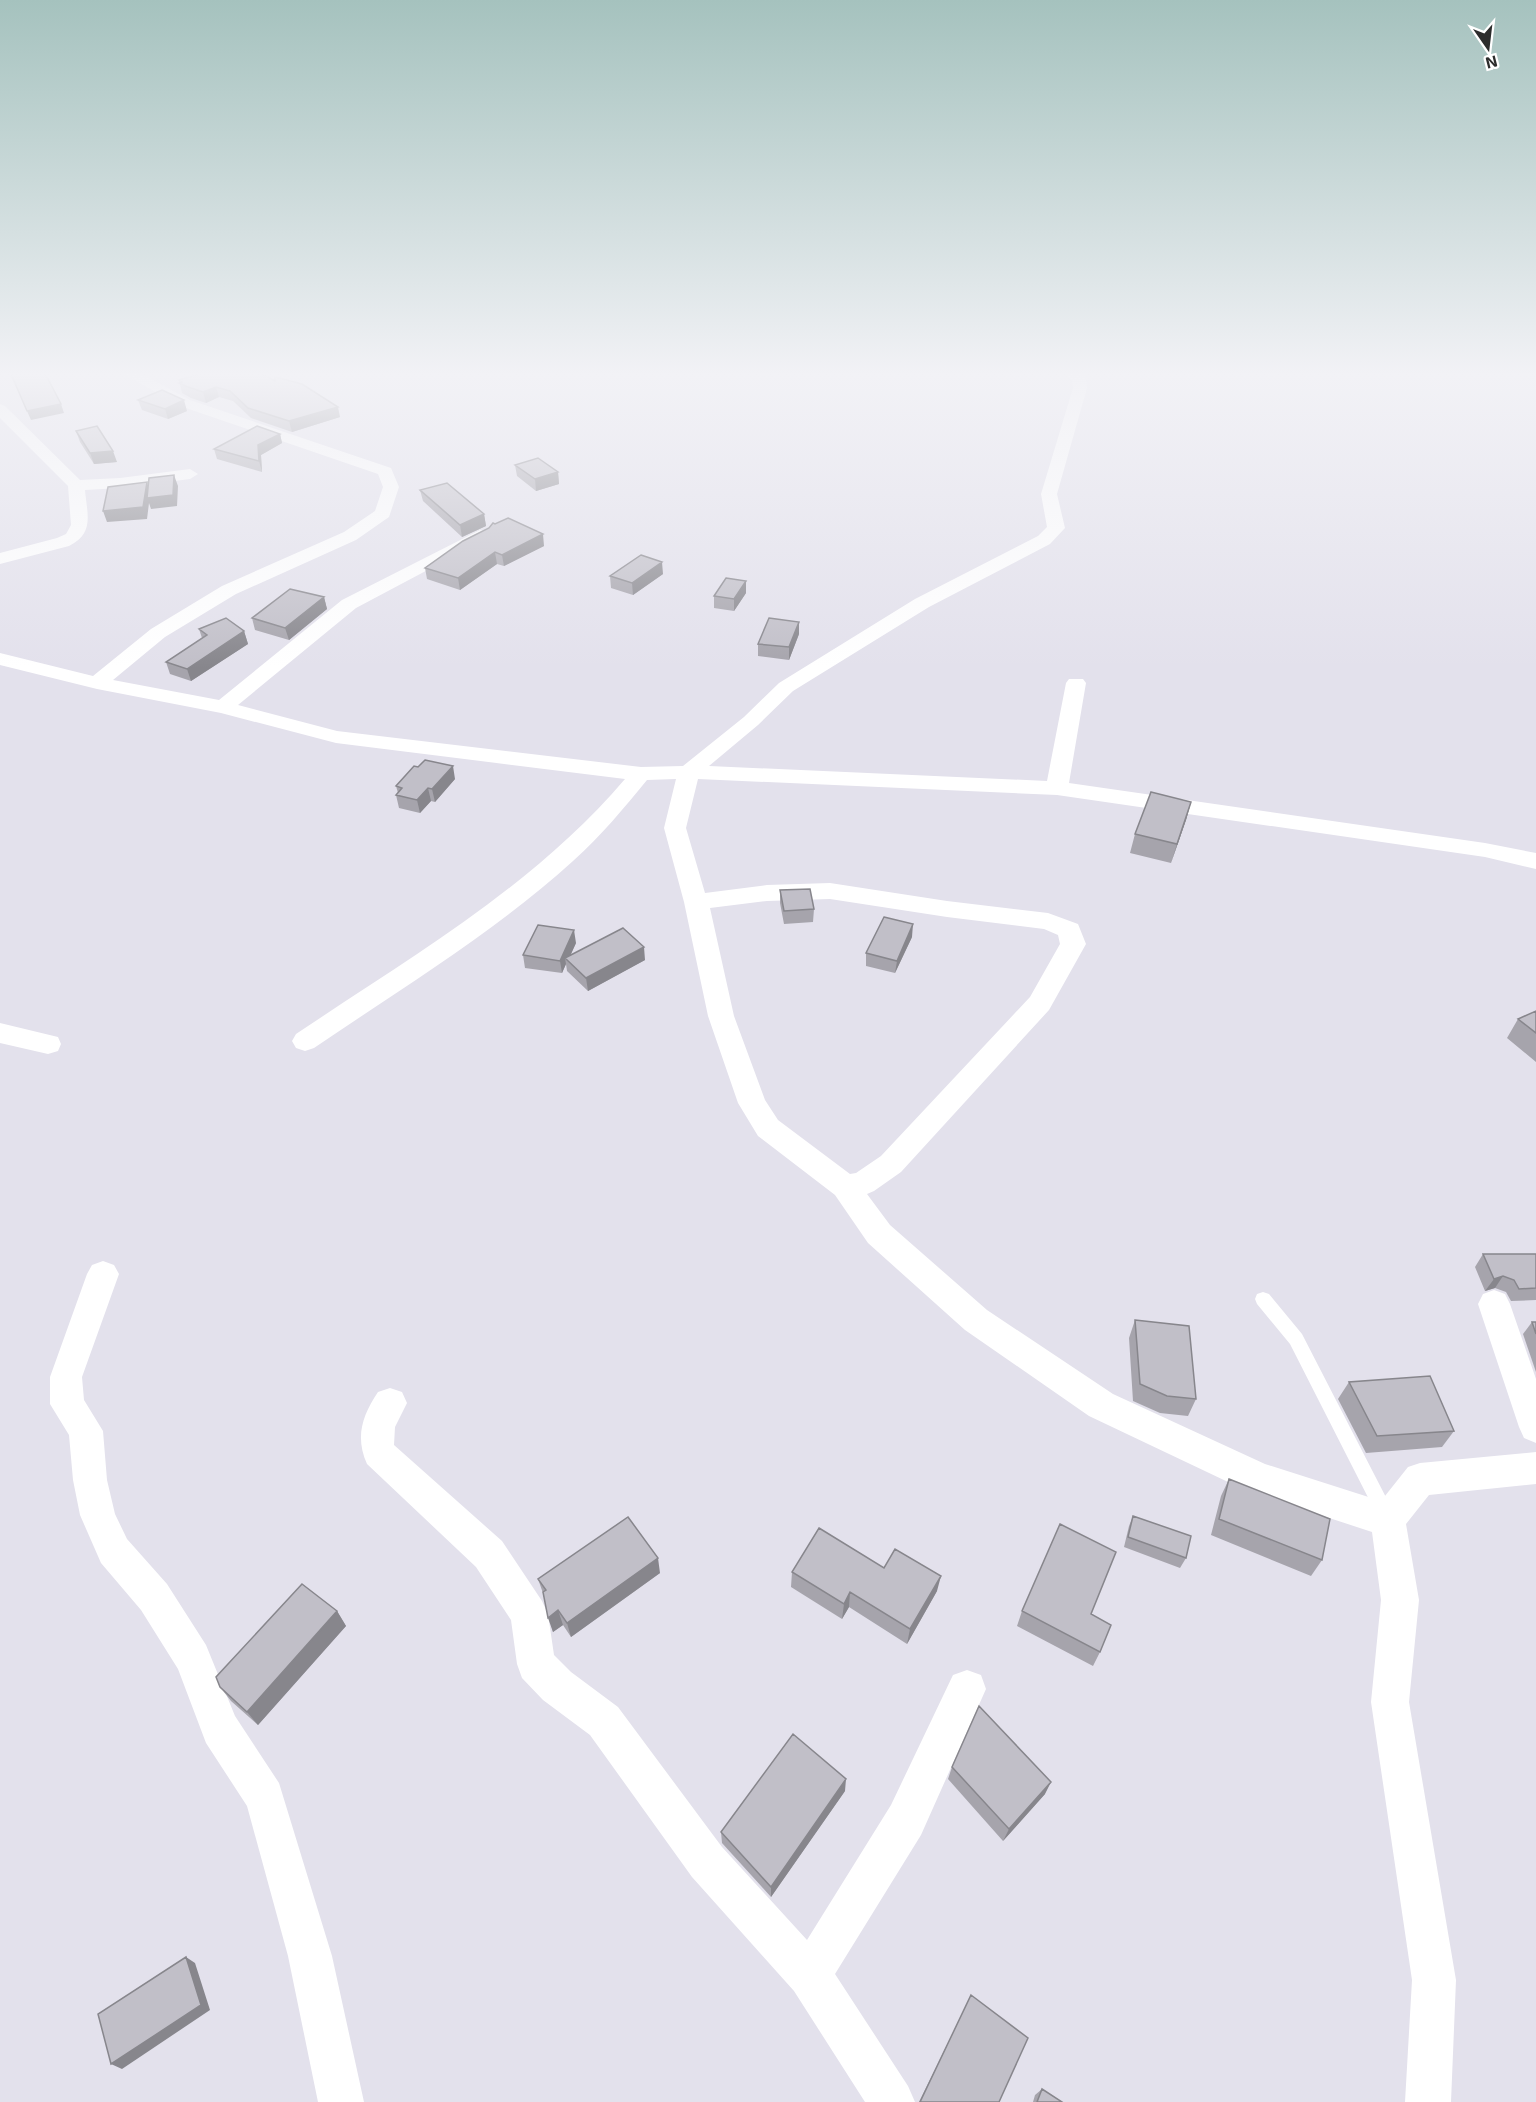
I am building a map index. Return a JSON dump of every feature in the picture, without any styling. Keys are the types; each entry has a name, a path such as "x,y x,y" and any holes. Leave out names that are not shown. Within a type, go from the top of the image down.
{"street":[{"path":"0,559 63,543 73,537 80,525 76,485 63,472"},
{"path":"97,683 158,633 229,590 350,536 382,513 391,487 384,472"},
{"path":"1055,472 1049,494 1056,528 1044,540 922,603 786,687 751,721 689,772 675,828 696,902 721,1016 752,1103 768,1128 845,1187 879,1234 976,1320 1101,1405 1259,1479 1389,1520"},
{"path":"76,485 130,482 190,474"},
{"path":"223,707 349,604 484,533"},
{"path":"0,659 97,683 223,707 336,737 641,774 689,772 1058,789 1473,848 1536,861"},
{"path":"1058,789 1076,683"},
{"path":"305,1041 488,917 565,856 610,811 641,774"},
{"path":"696,902 766,893 830,891 947,909 1048,921 1069,930 1073,944 1040,1003 891,1164 864,1183 845,1187"},
{"path":"0,1033 48,1044"},
{"path":"103,1274 66,1377 67,1404 86,1431 90,1480 99,1515 114,1551 154,1597 193,1658 220,1729 265,1797 310,1956 341,2102"},
{"path":"1494,1304 1536,1427"},
{"path":"390,1403 380,1419 375,1438 379,1453 489,1554 529,1614 536,1664 557,1686 604,1721 707,1862 810,1975 892,2102"},
{"path":"1428,2102 1434,1980 1390,1702 1400,1600 1389,1520 1420,1479 1536,1468"},
{"path":"810,1975 906,1820 968,1689"}],"lane":[{"path":"1263,1299 1296,1339 1389,1520"}],"building":[{"path":"525,472 558,472 535,479"},
{"path":"174,475 173,495 147,498 149,478"},
{"path":"147,482 143,507 103,511 108,487"},
{"path":"447,483 484,514 460,525 420,490"},
{"path":"508,518 543,534 502,555 495,552 458,578 425,568 463,541 489,528 493,523"},
{"path":"641,555 662,562 632,583 610,576"},
{"path":"726,578 746,581 734,599 714,596"},
{"path":"290,589 324,597 285,628 252,618"},
{"path":"226,618 244,631 187,669 166,662 207,635 199,629"},
{"path":"769,618 799,622 789,647 758,644"},
{"path":"425,760 453,766 432,789 428,788 417,800 396,795 402,788 396,786 414,766 418,767"},
{"path":"1151,792 1191,802 1177,844 1135,834"},
{"path":"810,889 814,909 784,911 780,890"},
{"path":"884,917 913,924 897,961 866,953"},
{"path":"538,925 574,930 560,961 523,955"},
{"path":"623,928 644,947 586,978 565,958"},
{"path":"1536,1011 1536,1033 1518,1019"},
{"path":"1483,1254 1536,1254 1536,1288 1519,1289 1514,1280 1503,1276 1494,1279"},
{"path":"1135,1320 1189,1326 1196,1399 1167,1396 1140,1384"},
{"path":"1532,1322 1536,1322 1536,1334"},
{"path":"1430,1376 1454,1431 1377,1436 1349,1382"},
{"path":"1229,1479 1330,1519 1322,1560 1219,1519"},
{"path":"1133,1516 1191,1536 1186,1558 1128,1537"},
{"path":"628,1517 658,1558 567,1623 558,1610 548,1618 543,1592 546,1590 538,1579"},
{"path":"1060,1524 1116,1552 1091,1614 1111,1625 1100,1652 1022,1611"},
{"path":"819,1528 884,1568 895,1549 941,1576 910,1629 850,1592 844,1604 792,1572"},
{"path":"302,1584 337,1611 247,1712 220,1687 216,1677"},
{"path":"979,1706 1051,1782 1009,1829 952,1767"},
{"path":"793,1734 846,1779 771,1887 721,1832"},
{"path":"186,1957 201,2005 111,2064 98,2014"},
{"path":"971,1995 1028,2038 999,2102 920,2102"},
{"path":"1042,2089 1062,2102 1037,2102"}]}
